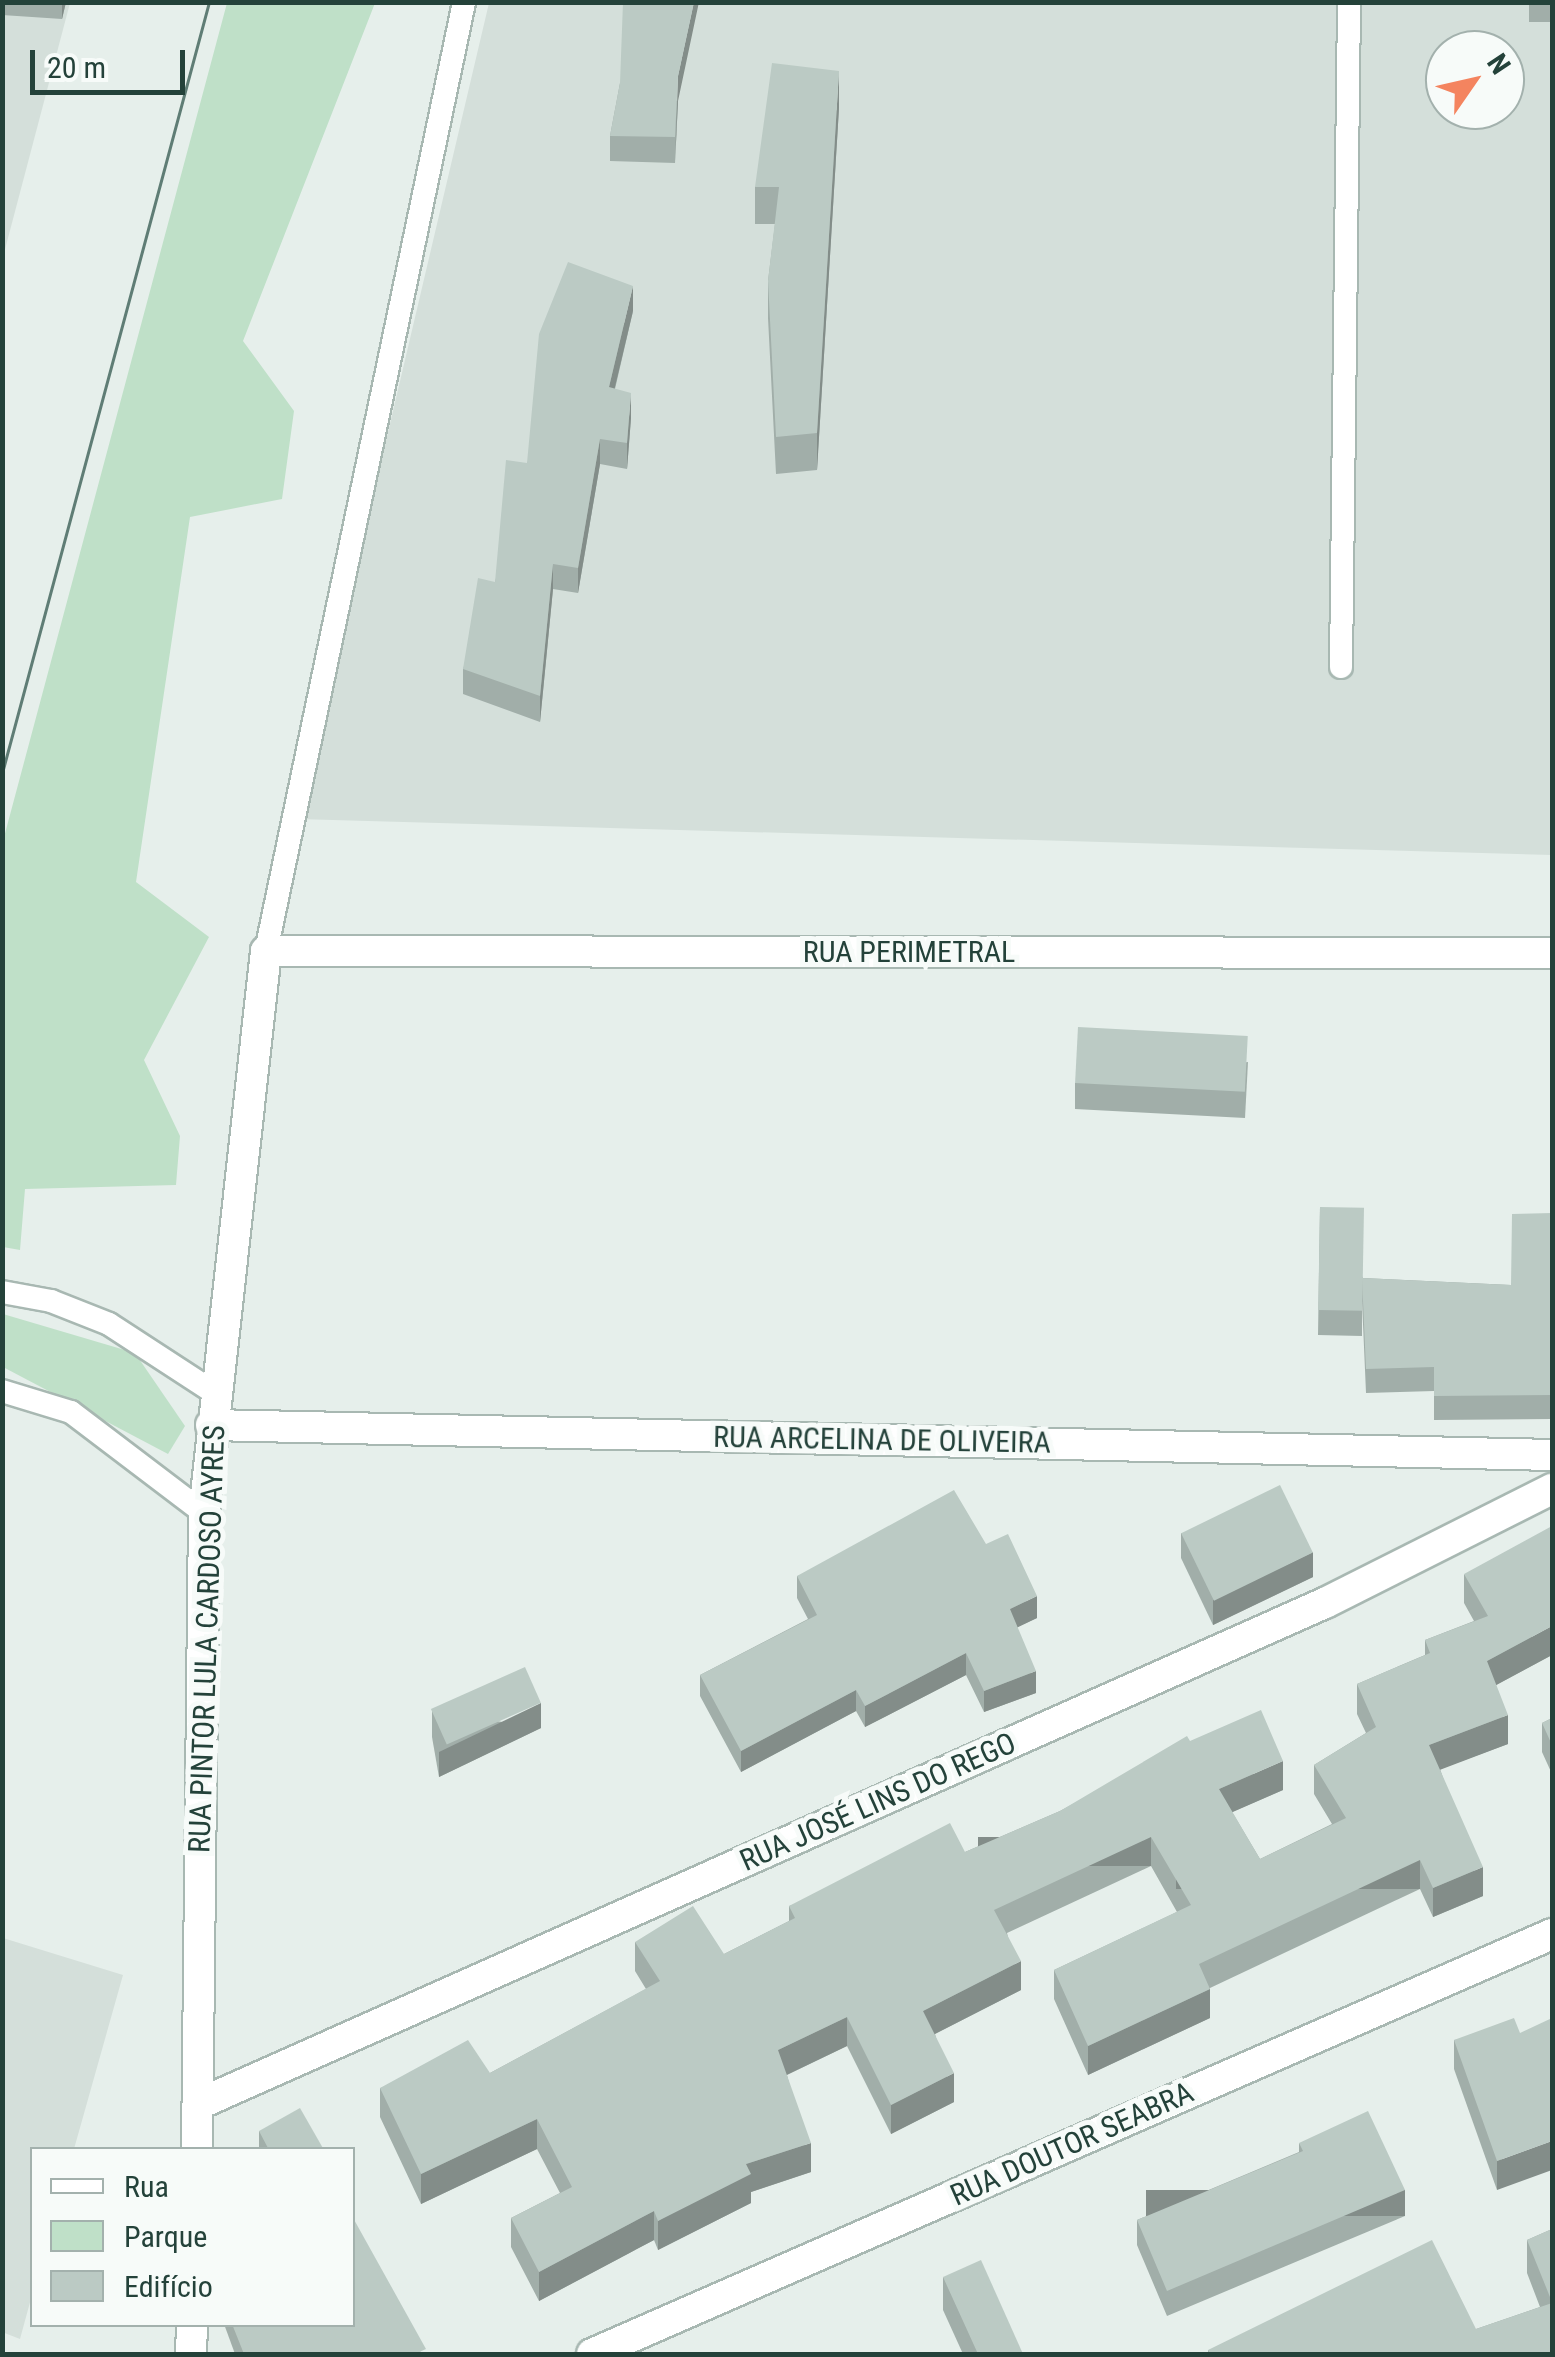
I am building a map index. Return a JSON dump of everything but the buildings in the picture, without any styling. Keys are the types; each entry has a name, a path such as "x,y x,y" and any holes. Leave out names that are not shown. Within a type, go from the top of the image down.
{"street":[{"name":"RUA PERIMETRAL","path":"266,952 1552,953"},
{"name":"RUA PINTOR LULA CARDOSO AYRES","path":"197,2147 204,1514 266,952"},
{"name":"RUA ARCELINA DE OLIVEIRA","path":"211,1425 1552,1455"},
{"name":"RUA JOSÉ LINS DO REGO","path":"198,2104 1325,1603 1552,1488"},
{"name":"RUA DOUTOR SEABRA","path":"592,2354 1552,1934"},
{"path":"191,2354 192,2327"}],"lane":[{"path":"266,952 464,2"},
{"path":"1341,668 1349,2"},
{"path":"2,1292 51,1301 109,1324 215,1393"},
{"path":"2,1391 71,1412 204,1514"}],"shaded area":[{"path":"3,3 70,3 3,257"},
{"path":"489,3 1552,3 1552,855 297,819"},
{"path":"3,1938 123,1975 75,2147 30,2147 30,2302 20,2339 2,2332"}],"green space":[{"path":"227,3 375,3 243,341 294,411 282,499 190,517 136,882 209,937 144,1060 180,1136 176,1185 25,1189 20,1250 3,1247 3,841"},
{"path":"3,1314 135,1353 185,1426 168,1454 3,1367"}],"tram line":[{"path":"2,773 209,2"}]}
